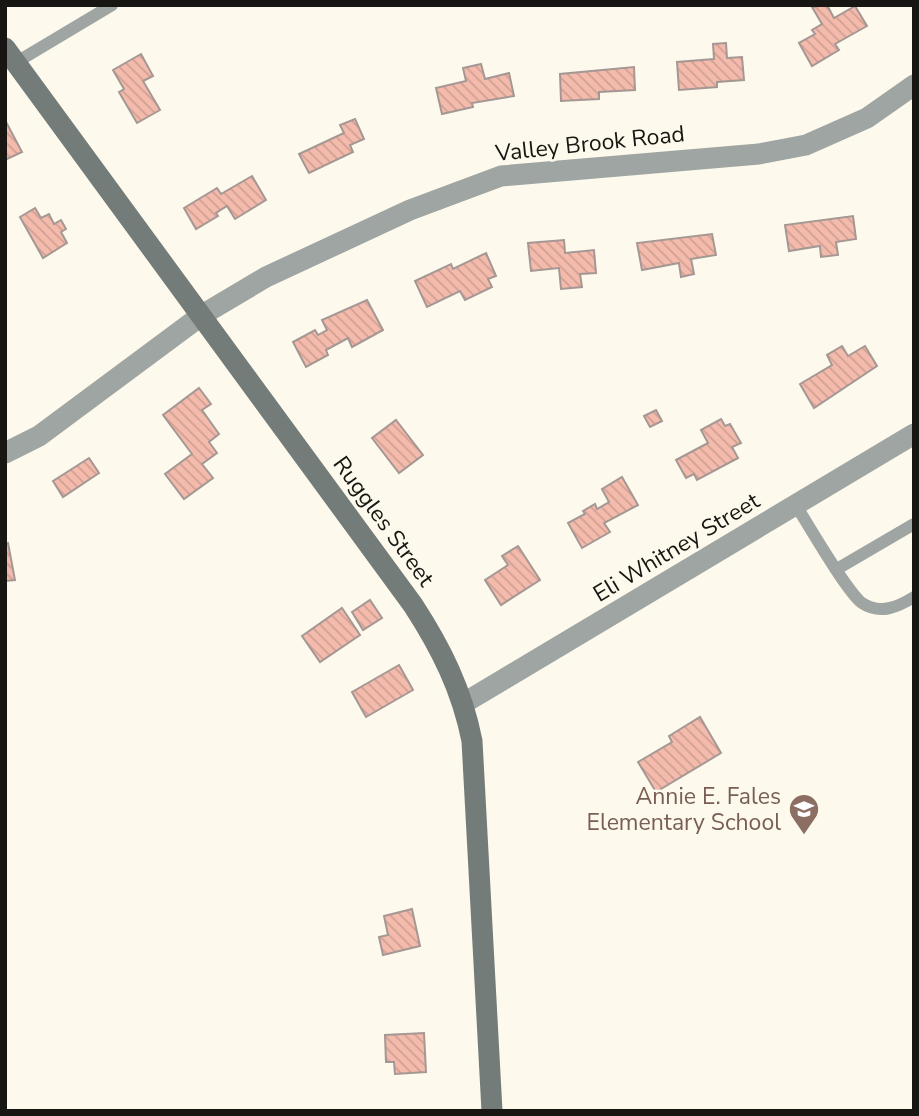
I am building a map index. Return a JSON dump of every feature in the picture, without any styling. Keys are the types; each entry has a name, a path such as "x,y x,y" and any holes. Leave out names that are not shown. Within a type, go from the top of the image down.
{"street":[{"name":"Ruggles Street","path":"10,56 413,605 433,636 464,703 472,741 492,1111"},
{"name":"Valley Brook Road","path":"5,453 39,436 202,315 266,277 462,188 501,176 759,153 806,145 867,118 914,85"},
{"name":"Eli Whitney Street","path":"464,703 914,434"}],"lane":[{"path":"10,56 112,5"},
{"path":"797,506 862,603 880,610 897,608 914,597"},
{"path":"837,569 914,524"}],"building":[{"path":"827,5 834,18 855,6 867,26 835,44 839,50 812,66 799,43 815,34 812,30 822,24 812,7"},
{"path":"726,43 727,58 742,57 744,80 717,82 717,87 679,90 677,62 714,59 713,44"},
{"path":"141,54 153,76 143,81 160,110 137,123 119,92 124,89 113,70"},
{"path":"481,64 485,79 509,73 514,96 472,103 473,107 442,114 436,88 466,81 463,68"},
{"path":"634,67 635,90 599,92 599,99 561,101 560,74"},
{"path":"355,119 364,139 350,145 353,152 309,173 299,154 344,133 340,125"},
{"path":"5,120 22,152 5,160"},
{"path":"252,176 266,200 235,219 227,206 216,213 218,216 196,229 184,208 217,188 221,194"},
{"path":"35,208 41,218 49,214 54,224 61,220 66,229 61,232 67,243 43,258 20,217"},
{"path":"853,216 856,239 836,242 838,255 821,257 820,246 789,251 785,225"},
{"path":"712,234 716,255 691,259 694,274 681,277 679,263 642,270 637,243"},
{"path":"564,240 565,253 594,250 596,273 580,274 582,287 561,289 559,268 531,271 528,243"},
{"path":"486,253 496,276 488,279 492,287 465,300 460,291 427,307 415,281 451,264 453,269"},
{"path":"367,300 383,330 352,347 348,338 326,350 328,355 306,367 293,342 315,330 318,335 327,330 322,320"},
{"path":"842,346 848,356 865,346 877,366 814,408 800,384 832,365 827,355"},
{"path":"199,388 211,404 202,410 219,434 209,442 217,453 202,464 213,478 184,499 165,474 192,454 163,415"},
{"path":"656,410 662,421 650,427 644,416"},
{"path":"721,419 725,426 730,424 741,443 732,447 738,458 697,480 694,474 686,478 676,460 708,443 701,430"},
{"path":"396,420 423,455 399,473 372,438"},
{"path":"89,458 99,473 63,497 53,481"},
{"path":"622,477 638,505 604,523 610,532 582,548 568,523 585,514 583,511 595,504 597,509 609,502 602,489"},
{"path":"8,543 15,580 5,581 5,544"},
{"path":"518,546 540,580 501,605 485,580 508,565 502,556"},
{"path":"370,600 382,618 363,630 352,612"},
{"path":"342,608 360,635 320,662 302,636"},
{"path":"399,665 413,690 366,717 352,692"},
{"path":"700,717 721,753 656,792 638,762 672,742 669,736"},
{"path":"412,909 420,946 383,955 379,937 388,935 384,916"},
{"path":"424,1033 426,1072 395,1074 394,1062 386,1062 385,1035"}],"place":[{"name":"Annie E. Fales Elementary School","path":"804,836"}]}
